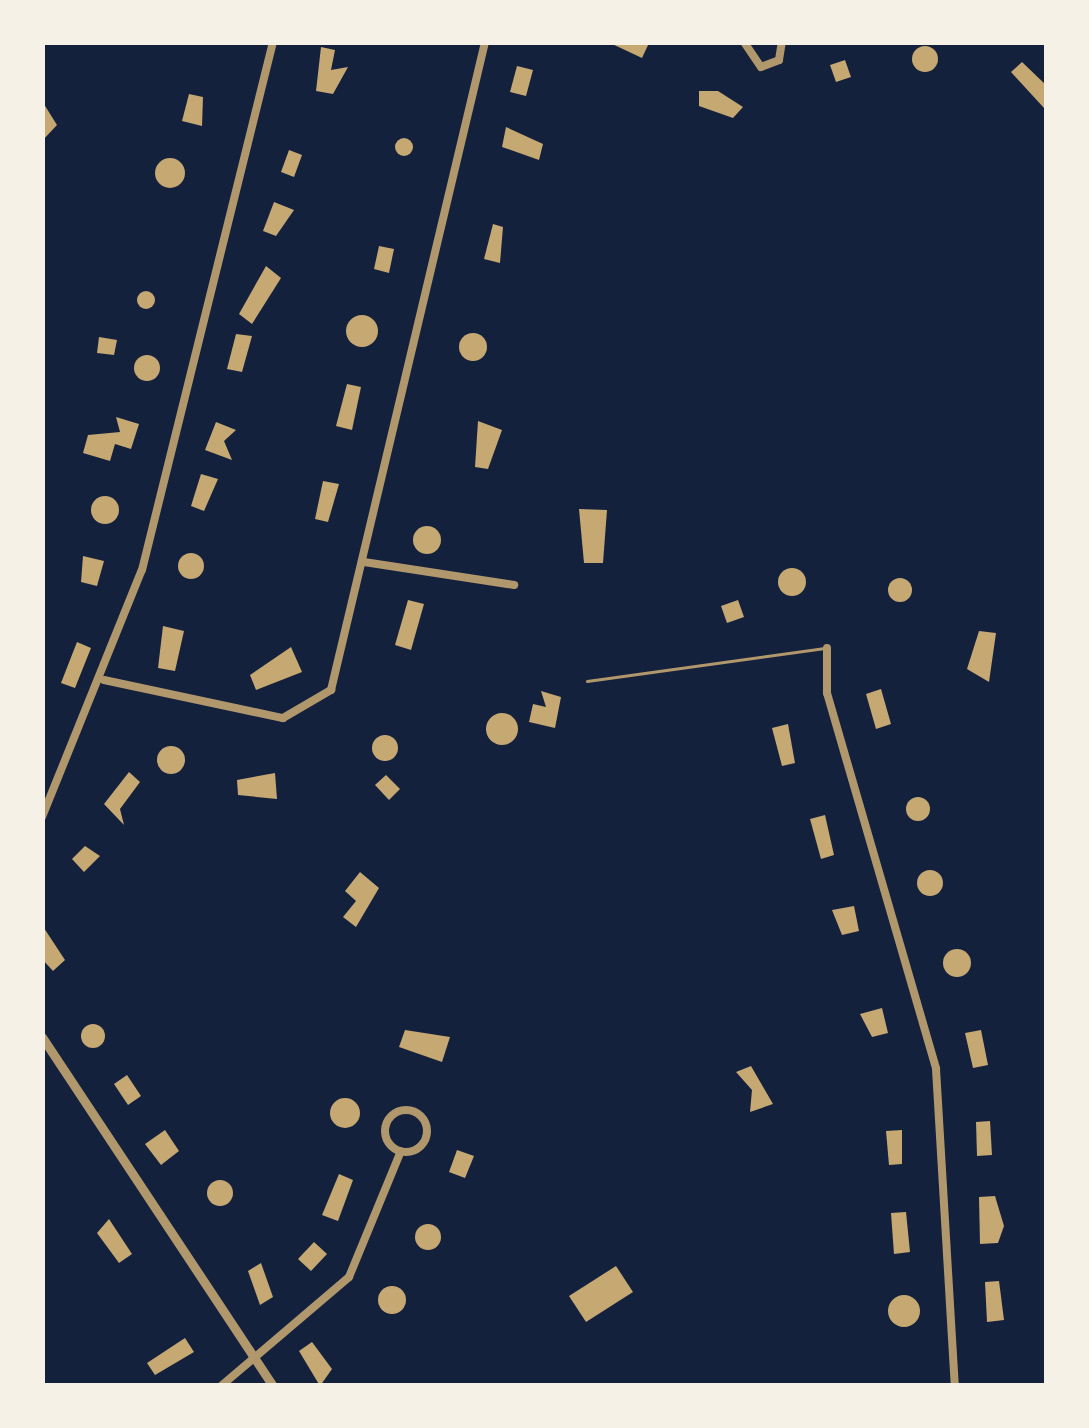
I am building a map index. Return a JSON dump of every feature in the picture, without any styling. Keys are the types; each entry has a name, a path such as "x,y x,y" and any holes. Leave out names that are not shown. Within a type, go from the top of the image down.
{"street":[{"path":"42,817 104,680 150,542 273,42"},
{"path":"104,680 234,713 309,712 340,672 485,42"},
{"path":"744,42 761,68 778,60 782,42"},
{"path":"364,562 514,585"},
{"path":"827,648 827,693 936,1069 955,1386"},
{"path":"42,1037 273,1386"},
{"path":"221,1386 251,1355 349,1277 401,1151 426,1139 412,1111 387,1124 401,1151"}],"lane":[{"path":"587,681 827,648"}],"building":[{"path":"608,42 646,42 649,43 642,58"},
{"path":"925,46 938,59 925,72 912,59"},
{"path":"321,47 335,50 331,70 348,67 333,94 316,91"},
{"path":"845,60 851,77 836,82 830,65"},
{"path":"1022,62 1047,86 1044,108 1011,72"},
{"path":"517,66 533,70 526,96 510,92"},
{"path":"699,91 718,91 743,107 733,118 699,106"},
{"path":"189,94 203,97 202,126 182,121"},
{"path":"42,101 57,125 42,141"},
{"path":"506,127 543,144 539,160 502,147"},
{"path":"404,138 413,147 404,156 395,147"},
{"path":"289,150 302,155 294,177 281,172"},
{"path":"170,158 181,162 185,173 181,184 170,188 159,184 155,173 159,162"},
{"path":"274,202 294,210 276,236 263,231"},
{"path":"493,224 503,227 500,263 484,259"},
{"path":"379,246 394,249 389,273 374,269"},
{"path":"266,266 281,278 252,324 239,314"},
{"path":"146,291 155,300 146,309 137,300"},
{"path":"362,315 373,320 378,331 373,342 362,347 351,342 346,331 351,320"},
{"path":"473,333 483,337 487,347 483,357 473,361 463,357 459,347 463,337"},
{"path":"236,334 252,336 242,372 227,369"},
{"path":"99,337 117,340 114,355 97,353"},
{"path":"147,355 160,368 147,381 134,368"},
{"path":"347,384 361,387 352,430 336,426"},
{"path":"116,417 139,424 131,449 115,444 110,461 83,453 88,435 120,432"},
{"path":"478,421 502,430 488,469 475,467"},
{"path":"216,422 236,430 224,441 232,460 205,450"},
{"path":"201,474 218,479 204,511 191,506"},
{"path":"323,481 339,484 328,522 315,519"},
{"path":"105,496 115,500 119,510 115,520 105,524 95,520 91,510 95,500"},
{"path":"579,509 607,510 603,563 584,563"},
{"path":"427,526 437,530 441,540 437,550 427,554 417,550 413,540 417,530"},
{"path":"191,553 204,566 191,579 178,566"},
{"path":"83,556 104,561 97,586 81,582"},
{"path":"792,568 802,572 806,582 802,592 792,596 782,592 778,582 782,572"},
{"path":"900,578 909,581 909,599 900,602 891,599 888,590 891,581"},
{"path":"408,600 424,604 411,650 395,645"},
{"path":"738,600 744,617 727,623 721,606"},
{"path":"163,626 184,631 175,671 158,668"},
{"path":"979,631 996,633 989,682 967,669"},
{"path":"77,642 91,648 75,688 61,683"},
{"path":"291,647 302,672 256,690 250,675"},
{"path":"881,689 891,724 876,729 866,694"},
{"path":"541,691 561,697 555,728 529,722 533,704 546,707"},
{"path":"502,713 513,718 518,729 513,740 502,745 491,740 486,729 491,718"},
{"path":"788,724 795,763 782,766 772,728"},
{"path":"385,735 398,748 385,761 372,748"},
{"path":"171,746 181,750 185,760 181,770 171,774 161,770 157,760 161,750"},
{"path":"129,772 140,782 120,809 124,825 104,804"},
{"path":"275,773 277,799 238,795 237,780"},
{"path":"386,775 400,789 389,800 375,785"},
{"path":"918,797 927,800 927,818 918,821 909,818 906,809 909,800"},
{"path":"825,815 834,855 821,859 810,819"},
{"path":"85,846 100,856 84,872 72,859"},
{"path":"930,870 943,883 930,896 917,883"},
{"path":"360,872 379,888 356,927 343,917 356,901 345,891"},
{"path":"854,906 859,931 842,935 832,910"},
{"path":"42,925 65,960 53,971 42,959"},
{"path":"957,949 967,953 971,963 967,973 957,977 947,973 943,963 947,953"},
{"path":"882,1008 888,1033 872,1037 860,1014"},
{"path":"88,1024 98,1024 105,1036 98,1048 88,1048 81,1041 81,1031"},
{"path":"405,1030 450,1037 442,1062 399,1047"},
{"path":"981,1030 988,1065 973,1068 965,1033"},
{"path":"751,1066 773,1104 750,1112 752,1090 736,1072"},
{"path":"127,1075 141,1096 128,1105 114,1084"},
{"path":"345,1098 360,1113 345,1128 330,1113"},
{"path":"990,1121 992,1155 977,1156 976,1122"},
{"path":"165,1130 179,1151 161,1165 145,1144"},
{"path":"902,1130 902,1164 889,1165 886,1131"},
{"path":"457,1150 474,1156 465,1178 449,1172"},
{"path":"339,1174 353,1180 338,1221 322,1215"},
{"path":"220,1180 230,1183 230,1203 220,1206 210,1203 207,1193 210,1183"},
{"path":"995,1196 1004,1226 998,1243 980,1244 979,1197"},
{"path":"906,1212 910,1252 894,1254 891,1213"},
{"path":"109,1219 132,1254 119,1263 97,1233"},
{"path":"428,1224 441,1237 428,1250 415,1237"},
{"path":"314,1242 327,1254 311,1271 298,1259"},
{"path":"261,1263 273,1297 260,1305 248,1271"},
{"path":"616,1266 633,1292 586,1322 569,1296"},
{"path":"999,1281 1004,1320 987,1322 985,1282"},
{"path":"392,1286 402,1290 406,1300 402,1310 392,1314 382,1310 378,1300 382,1290"},
{"path":"904,1295 916,1299 920,1311 916,1323 904,1327 892,1323 888,1311 892,1299"},
{"path":"185,1338 194,1352 155,1375 147,1363"},
{"path":"312,1342 332,1369 320,1386 299,1351"}]}
